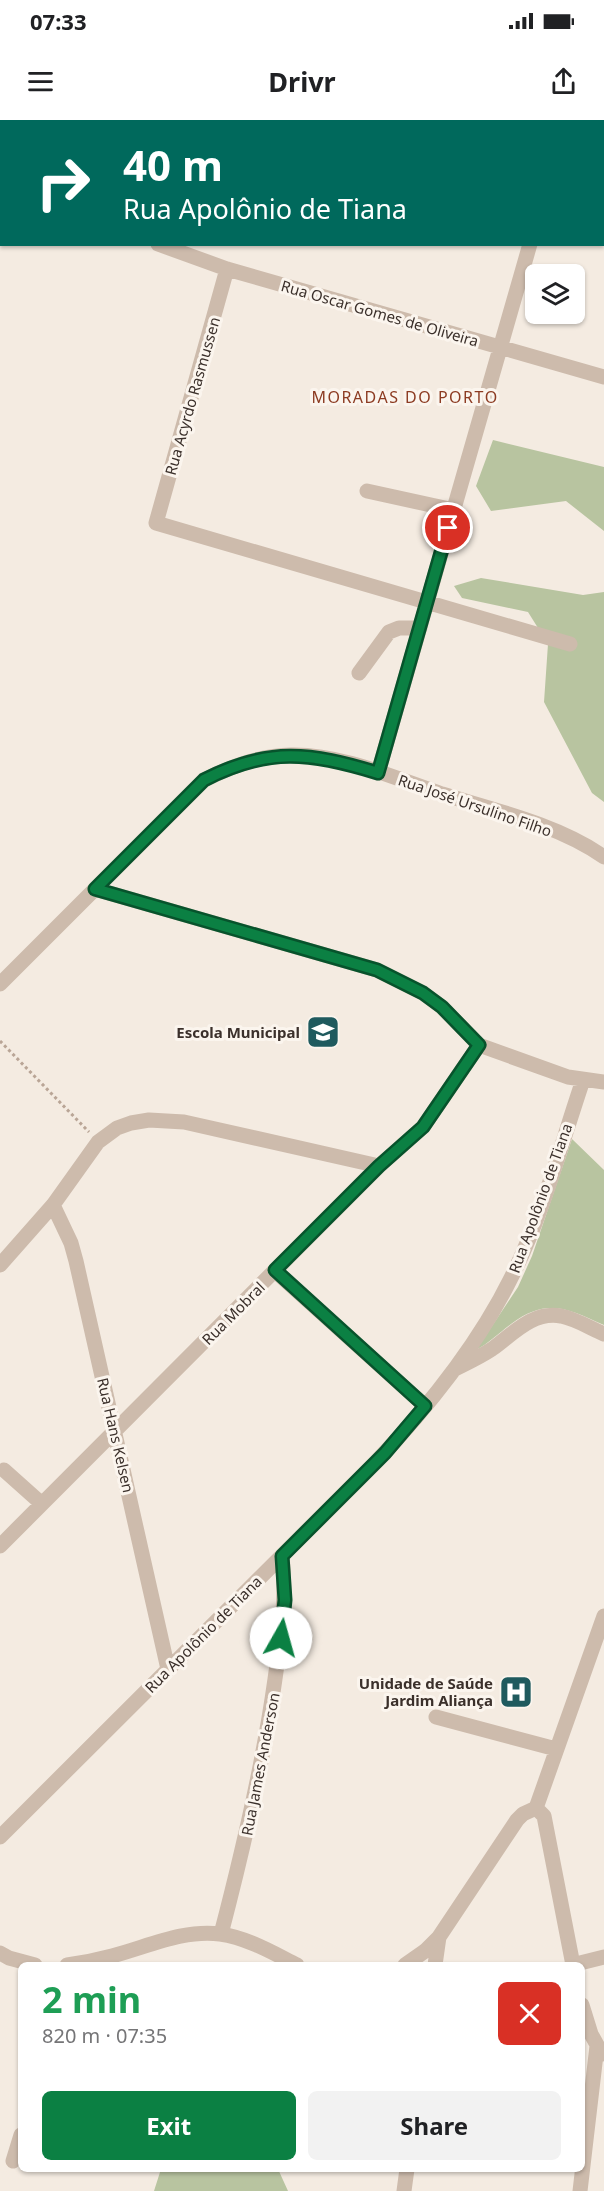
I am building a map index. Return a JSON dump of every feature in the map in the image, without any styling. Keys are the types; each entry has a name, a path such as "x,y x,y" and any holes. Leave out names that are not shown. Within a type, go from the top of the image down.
{"street":[{"name":"Rua Oscar Gomes de Oliveira","path":"164,246 227,269 604,377"},
{"path":"378,773 529,246"},
{"name":"Rua Acyrdo Rasmussen","path":"227,269 156,523 427,602"},
{"path":"367,490 454,510"},
{"path":"427,602 570,644"},
{"path":"359,673 389,632 399,628 420,628"},
{"name":"Rua José Ursulino Filho","path":"95,889 204,780 248,761 292,755 331,760 378,773 527,821 575,840 604,857"},
{"path":"0,984 95,889 377,970 423,993 442,1007 479,1045 583,1080 604,1082"},
{"name":"Rua Mobral","path":"0,1546 379,1166 423,1127 479,1045"},
{"name":"Rua Apolônio de Tiana","path":"0,1837 387,1450 453,1370 496,1307 512,1276 536,1218 583,1080"},
{"path":"0,1265 53,1205 98,1142 117,1128 131,1123 168,1119 379,1166"},
{"name":"Rua Hans Kelsen","path":"53,1205 76,1261 168,1669"},
{"path":"275,1270 425,1406"},
{"path":"453,1370 480,1356 519,1328 539,1317 562,1316 604,1334"},
{"path":"4,1470 42,1504"},
{"name":"Rua James Anderson","path":"221,1934 249,1822 272,1701 285,1600 282,1556"},
{"path":"410,1962 425,1952 439,1937 517,1820 523,1814 536,1808 604,1616"},
{"path":"436,1717 556,1749"},
{"path":"536,1808 544,1816 571,1962"},
{"path":"82,1962 178,1937 206,1933 221,1934 256,1945 291,1962"},
{"path":"435,1962 439,1937"},
{"path":"0,1953 23,1962"},
{"path":"584,1962 604,1957"},
{"path":"585,2013 600,2051 585,2156"},
{"path":"13,2161 18,2145"},
{"path":"404,2191 407,2172"},
{"path":"580,2191 583,2172"}],"path":[{"path":"0,1041 98,1142"}],"green space":[{"path":"493,440 604,467 604,531 566,501 491,511 476,486"},
{"path":"481,578 583,595 604,592 604,802 592,793 544,702 548,644 528,612 462,598 454,586"},
{"path":"572,1139 604,1170 604,1325 579,1314 558,1308 547,1308 524,1316 476,1350 518,1287 532,1256"},
{"path":"160,2172 279,2172 288,2191 154,2191"}],"place":[{"name":"Escola Municipal","path":"323,1032"},
{"name":"Unidade de Saúde Jardim Aliança","path":"516,1692"}],"district":[{"name":"MORADAS DO PORTO","path":"405,397"}],"route":[{"path":"281,1638 285,1600 282,1556 385,1453 425,1406 275,1270 379,1166 408,1143 423,1127 479,1045 442,1007 423,993 377,970 95,889 204,780 225,770 248,761 292,755 331,760 378,773 448,528"}]}
